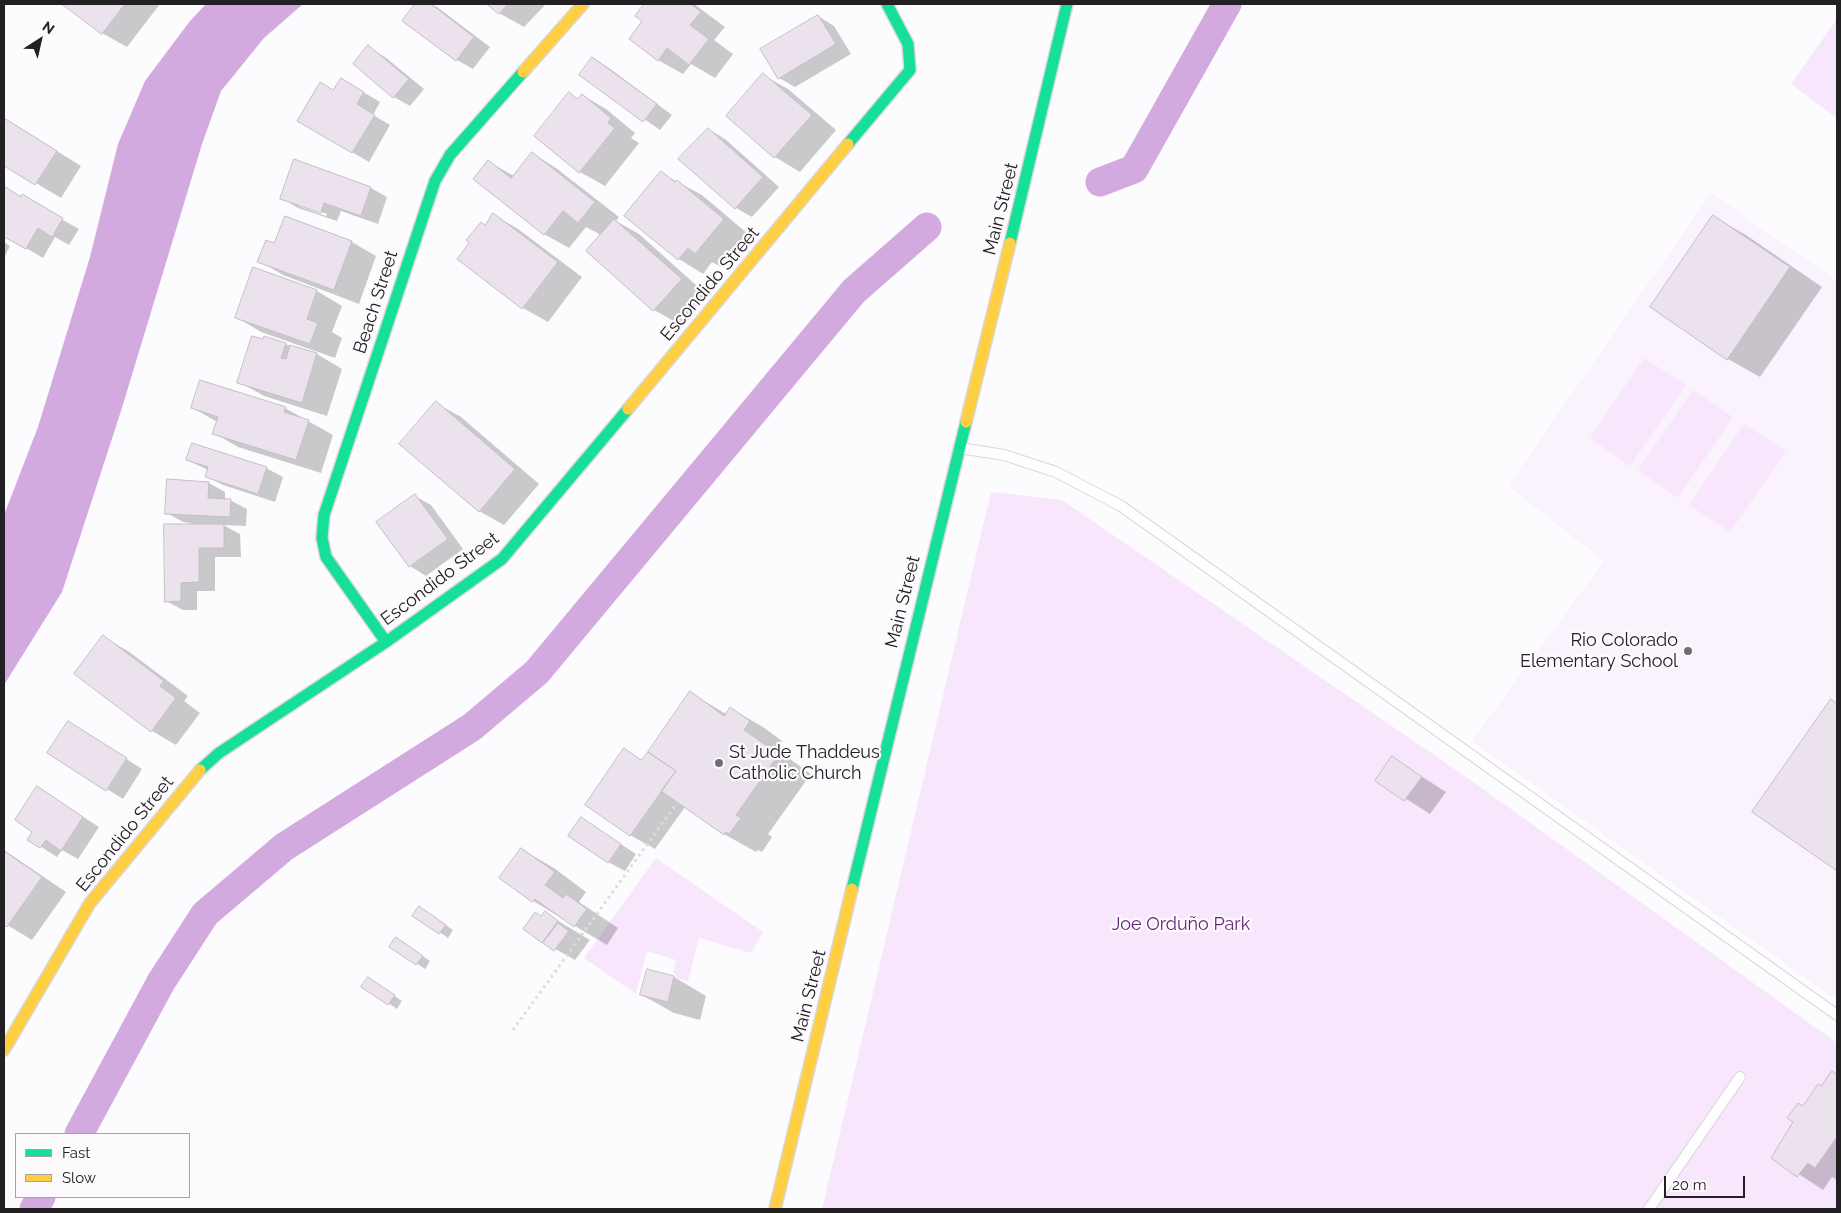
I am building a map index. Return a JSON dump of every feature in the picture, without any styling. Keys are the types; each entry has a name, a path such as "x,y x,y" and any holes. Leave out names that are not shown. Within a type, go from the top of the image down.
{"main road":[{"name":"Beach Street","path":"386,642 326,557 322,538 324,515 434,181 450,155 583,4"},
{"name":"Escondido Street","path":"4,1050 90,903 195,775 219,753 386,642 502,559 518,541 910,70 912,60 908,41 887,4"},
{"name":"Main Street","path":"775,1209 959,448 1027,178 1067,4"}],"lane":[{"path":"959,448 1004,455 1056,472 1121,506 1837,1015"},
{"path":"1649,1209 1740,1077"}],"path":[{"path":"513,1030 677,803"}],"shaded area":[{"path":"206,4 303,4 264,38 221,91 202,144 121,411 62,592 4,685 4,515 38,427 90,257 118,144 145,81 190,21"},
{"name":"Rio Colorado Elementary School","path":"1711,193 1837,281 1837,1000 1472,741 1604,561 1508,486"}],"green space":[{"path":"1837,19 1837,118 1791,84"},
{"path":"1644,358 1686,385 1630,466 1590,438"},
{"path":"1693,390 1733,417 1678,498 1638,470"},
{"path":"1744,424 1786,451 1730,532 1689,505"},
{"name":"Joe Orduño Park","path":"991,492 1062,500 1469,779 1837,1043 1837,1209 822,1209"},
{"path":"656,858 763,932 751,953 699,938 688,981 675,978 676,974 673,974 676,960 647,951 636,994 584,958"}],"building":[{"path":"62,4 125,4 102,34"},
{"path":"415,4 431,4 474,37 456,61 402,21"},
{"path":"487,4 508,4 499,14"},
{"path":"644,4 691,4 701,12 690,25 709,39 689,65 667,48 658,61 629,39 642,21 635,16"},
{"path":"818,15 836,44 778,79 760,49"},
{"path":"368,45 409,79 393,98 353,64"},
{"path":"592,57 657,104 643,122 579,75"},
{"path":"763,73 812,115 774,158 726,116"},
{"path":"341,78 364,92 357,104 375,115 352,153 297,121 320,82 333,90"},
{"path":"569,92 577,99 582,94 611,118 608,123 615,128 579,173 534,136"},
{"path":"4,118 57,151 35,185 4,166"},
{"path":"708,128 763,177 735,209 678,159"},
{"path":"532,152 595,202 578,223 563,211 544,235 473,179 488,160 511,178"},
{"path":"294,159 371,187 361,216 324,203 321,213 280,199"},
{"path":"661,171 675,182 677,180 724,219 695,254 688,248 678,260 624,216"},
{"path":"4,186 21,197 22,194 63,218 52,237 38,228 26,249 4,237"},
{"path":"493,213 558,262 522,309 457,259 469,243 466,240 481,222 485,225"},
{"path":"1713,215 1790,267 1727,360 1650,307"},
{"path":"285,216 352,241 334,290 257,262 266,240 274,243"},
{"path":"614,219 682,279 653,311 586,251"},
{"path":"253,267 317,290 307,319 318,323 310,344 235,318"},
{"path":"252,336 263,339 264,336 286,343 281,358 286,359 290,345 317,353 302,403 237,383"},
{"path":"200,380 286,407 284,412 309,420 296,460 212,434 218,417 191,408"},
{"path":"436,401 515,469 479,512 399,444"},
{"path":"192,443 267,467 258,494 205,477 208,467 186,460"},
{"path":"167,479 209,482 208,498 231,499 230,517 165,514"},
{"path":"415,494 448,539 409,567 376,522"},
{"path":"164,524 224,524 224,548 199,548 199,582 181,583 181,601 165,602"},
{"path":"103,635 164,681 160,686 176,698 151,732 74,674"},
{"name":"St Jude Thaddeus Catholic Church","path":"690,691 724,716 730,707 750,721 744,730 779,754 736,815 741,818 729,834 726,832 724,835 661,791 676,771 648,752"},
{"path":"1831,699 1837,704 1837,871 1752,812"},
{"path":"68,721 127,758 106,791 47,753"},
{"path":"624,748 641,760 648,752 676,771 630,836 585,805"},
{"path":"1392,756 1422,777 1404,801 1375,781"},
{"path":"37,786 83,817 61,851 46,840 40,848 27,840 32,832 15,820"},
{"path":"581,817 621,844 608,863 568,836"},
{"path":"521,848 555,872 545,885 563,898 566,894 587,909 574,927 535,899 532,902 499,878"},
{"path":"4,851 42,877 7,927 4,925"},
{"path":"419,906 446,925 439,934 412,916"},
{"path":"545,911 558,921 542,943 523,929 535,912 541,916"},
{"path":"558,923 569,931 554,951 543,943"},
{"path":"396,937 423,956 416,965 389,947"},
{"path":"647,969 674,976 668,1002 640,995"},
{"path":"368,977 395,995 388,1005 361,987"},
{"path":"1832,1071 1837,1075 1837,1137 1815,1168 1808,1163 1797,1177 1771,1158 1793,1122 1787,1118 1798,1103 1803,1106 1818,1084 1821,1086"}],"waterway":[{"path":"1100,182 1134,169 1227,4"},
{"path":"80,1133 161,982 205,914 284,847 472,727 537,672 854,291 927,227"},
{"path":"34,1209 40,1198"}],"traffic: fast":[{"path":"848,144 910,70 908,44 887,4"},
{"path":"1010,243 1067,4"},
{"path":"386,642 326,557 322,538 324,515 435,181 450,155 523,72"},
{"path":"200,770 219,753 386,642 502,559 628,409"},
{"path":"852,889 966,422"}],"traffic: slow":[{"path":"523,72 583,4"},
{"path":"628,409 848,144"},
{"path":"966,422 1010,243"},
{"path":"4,1050 90,903 200,770"},
{"path":"775,1209 852,889"}],"place":[{"name":"Rio Colorado Elementary School","path":"1688,651"},
{"name":"St Jude Thaddeus Catholic Church","path":"719,763"}]}
